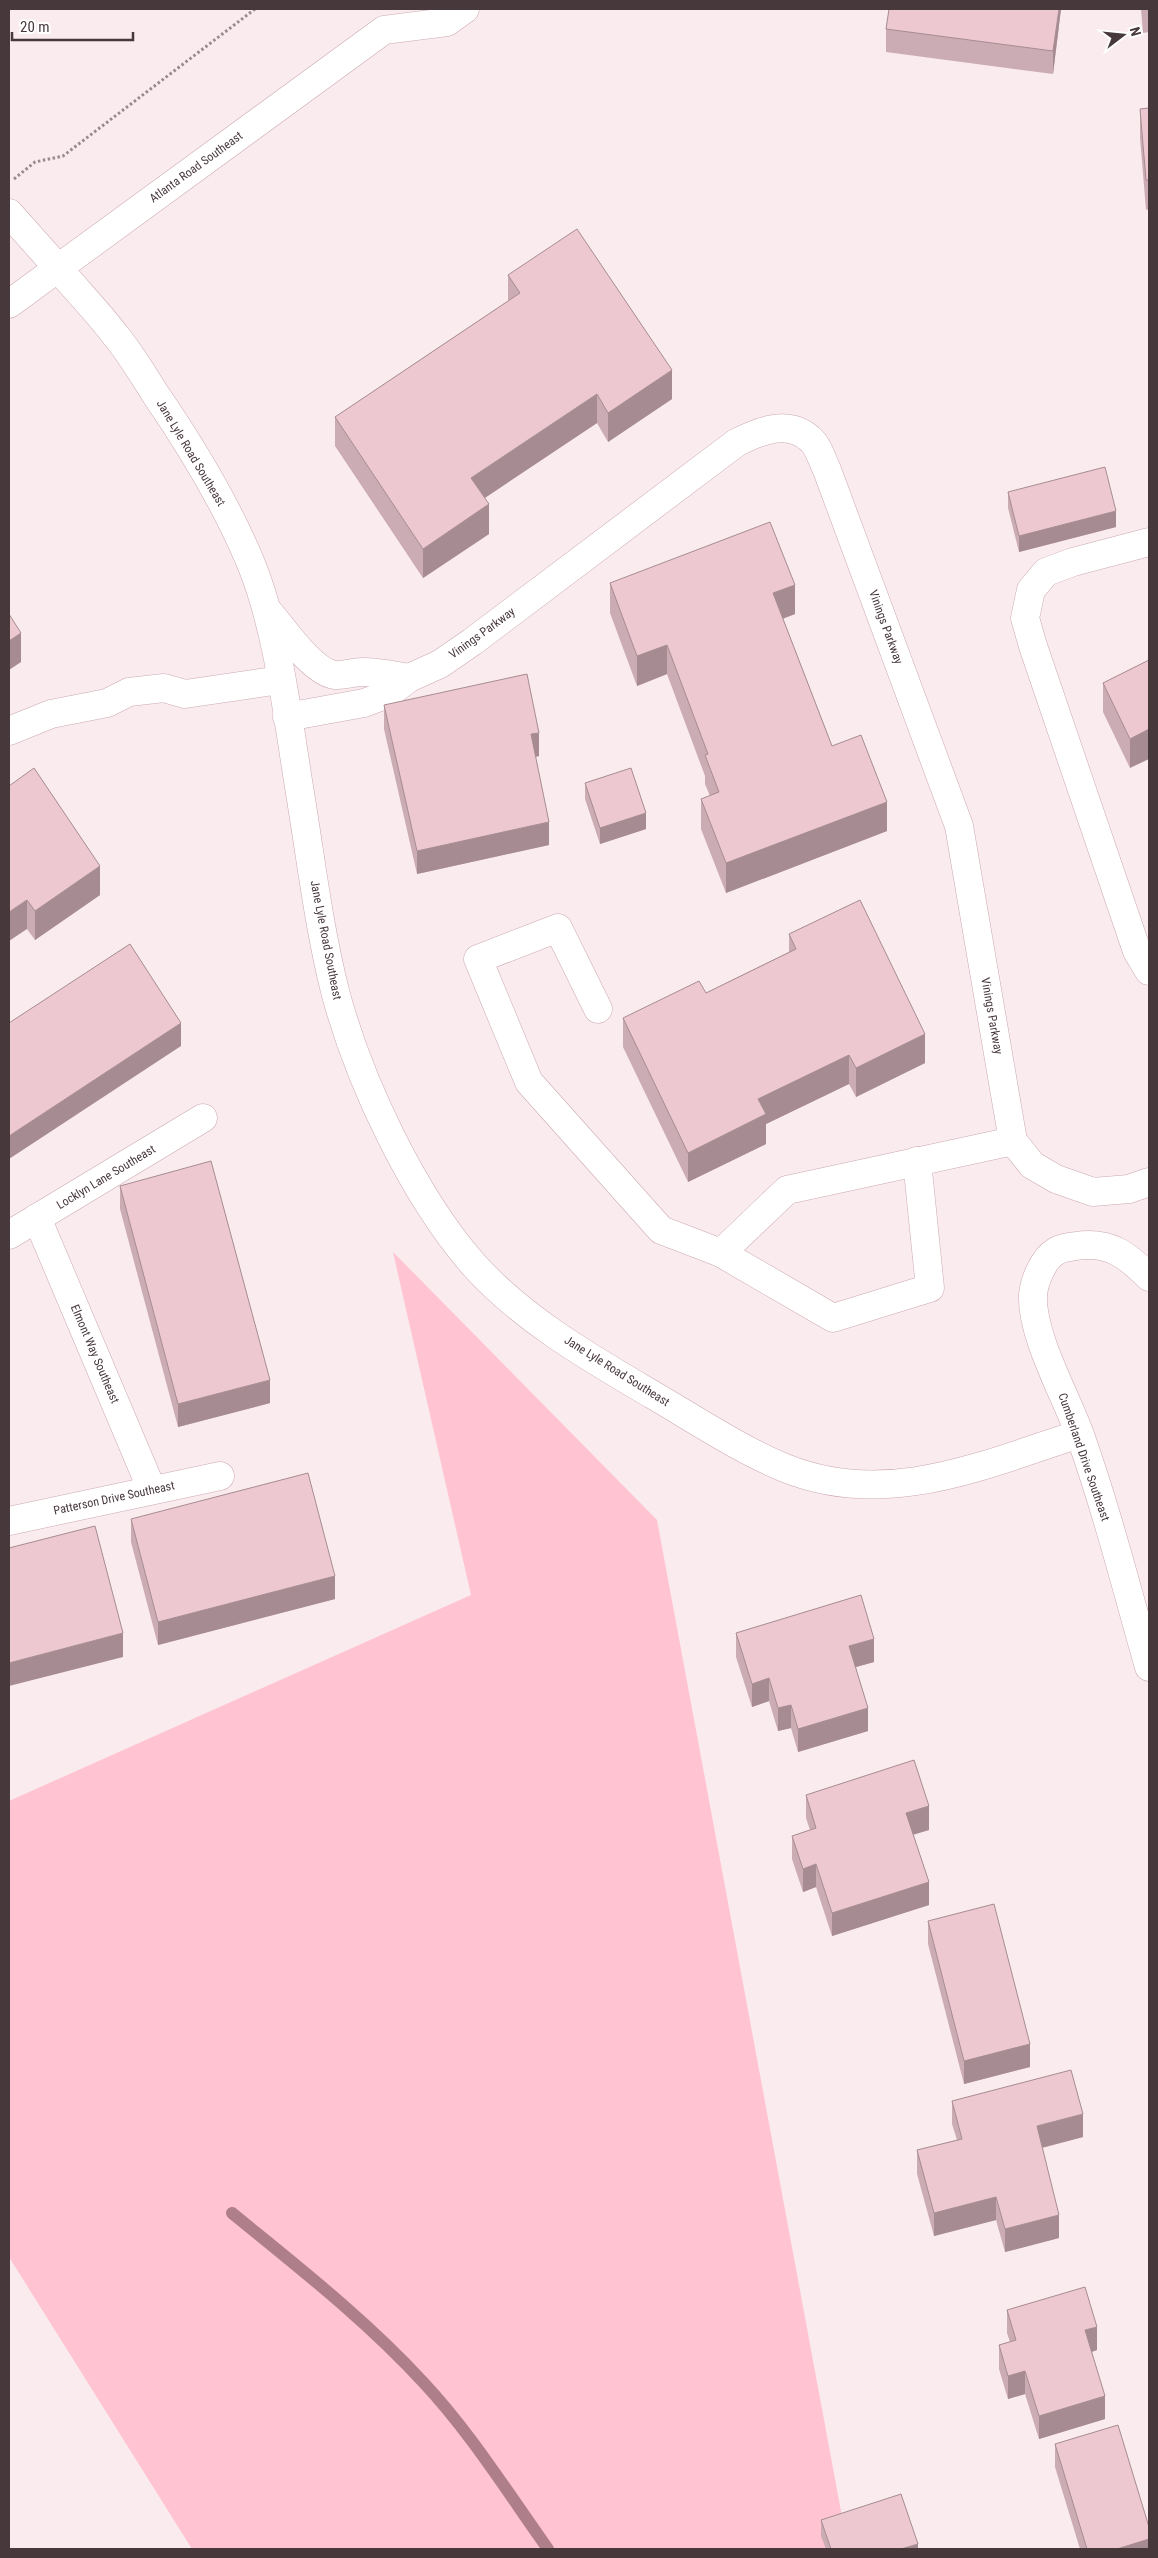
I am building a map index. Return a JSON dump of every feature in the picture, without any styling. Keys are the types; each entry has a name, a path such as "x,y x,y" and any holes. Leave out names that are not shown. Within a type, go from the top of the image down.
{"street":[{"name":"Atlanta Road Southeast","path":"9,304 388,20 447,22 465,9"},
{"name":"Jane Lyle Road Southeast","path":"9,213 118,337 217,490 253,569 272,635 324,938 337,997 356,1054 383,1118 406,1164 438,1216 474,1265 518,1306 587,1356 756,1455 790,1470 819,1479 873,1486 920,1482 1079,1434"},
{"name":"Vinings Parkway","path":"287,717 364,703 388,694 409,678 440,664 472,642 736,443 758,431 786,427 811,439 827,470 959,826 1013,1141 1032,1165 1056,1179 1093,1192 1129,1189 1149,1182"},
{"path":"1149,542 1073,562 1046,572 1031,590 1025,618 1134,941 1149,971"},
{"path":"264,605 316,666 326,672 344,675 360,672 384,673 409,678"},
{"path":"9,730 51,714 107,703 129,692 164,688 185,694 280,680"},
{"path":"598,1008 558,928 478,959 529,1082 661,1230 721,1253 833,1318 930,1288 917,1161"},
{"name":"Locklyn Lane Southeast","path":"9,1235 203,1118"},
{"path":"721,1253 787,1190 1013,1141"},
{"name":"Elmont Way Southeast","path":"37,1218 152,1490"},
{"name":"Cumberland Drive Southeast","path":"1149,1277 1130,1257 1112,1248 1076,1246 1055,1251 1041,1270 1033,1295 1040,1335 1079,1434 1149,1667"},
{"name":"Patterson Drive Southeast","path":"9,1521 220,1476"}],"path":[{"path":"9,183 35,162 63,156 255,9"}],"shaded area":[{"path":"393,1252 657,1520 848,2549 192,2549 9,2257 9,1801 471,1595"}],"building":[{"path":"889,9 1059,9 1053,51 886,29"},
{"path":"1149,108 1149,180 1146,180 1140,109"},
{"path":"577,229 672,370 608,413 597,394 471,478 489,504 423,549 335,417 520,293 508,275"},
{"path":"1105,467 1116,511 1019,536 1008,492"},
{"path":"770,522 795,585 773,593 832,746 861,735 887,802 726,863 701,799 719,792 705,755 708,754 667,645 637,656 610,583"},
{"path":"9,614 21,633 9,641"},
{"path":"1149,660 1149,729 1130,739 1103,683"},
{"path":"527,674 539,733 531,734 549,822 417,851 384,705"},
{"path":"34,768 100,866 35,911 27,900 9,912 9,786"},
{"path":"631,768 646,813 600,828 585,783"},
{"path":"860,900 925,1034 856,1068 849,1055 758,1099 766,1114 688,1153 623,1018 699,981 706,993 796,949 789,934"},
{"path":"130,944 181,1023 9,1136 9,1023"},
{"path":"211,1161 270,1380 178,1404 120,1186"},
{"path":"308,1473 335,1576 158,1622 131,1519"},
{"path":"95,1526 123,1633 9,1663 9,1548"},
{"path":"861,1595 874,1639 849,1646 868,1708 798,1729 791,1705 778,1708 769,1678 752,1684 736,1633"},
{"path":"914,1760 929,1806 906,1813 929,1882 832,1913 816,1864 803,1869 792,1836 816,1828 806,1795"},
{"path":"994,1904 1030,2044 964,2061 928,1921"},
{"path":"1071,2070 1083,2114 1037,2126 1059,2215 1005,2229 996,2197 934,2213 917,2150 962,2139 952,2101"},
{"path":"1085,2287 1097,2327 1085,2330 1105,2396 1039,2416 1025,2371 1008,2376 999,2345 1016,2340 1007,2310"},
{"path":"1118,2425 1149,2527 1149,2539 1117,2549 1087,2549 1055,2444"},
{"path":"901,2494 918,2544 901,2549 831,2549 821,2520"}],"waterway":[{"path":"232,2213 354,2315 423,2382 473,2442 548,2549"}]}
